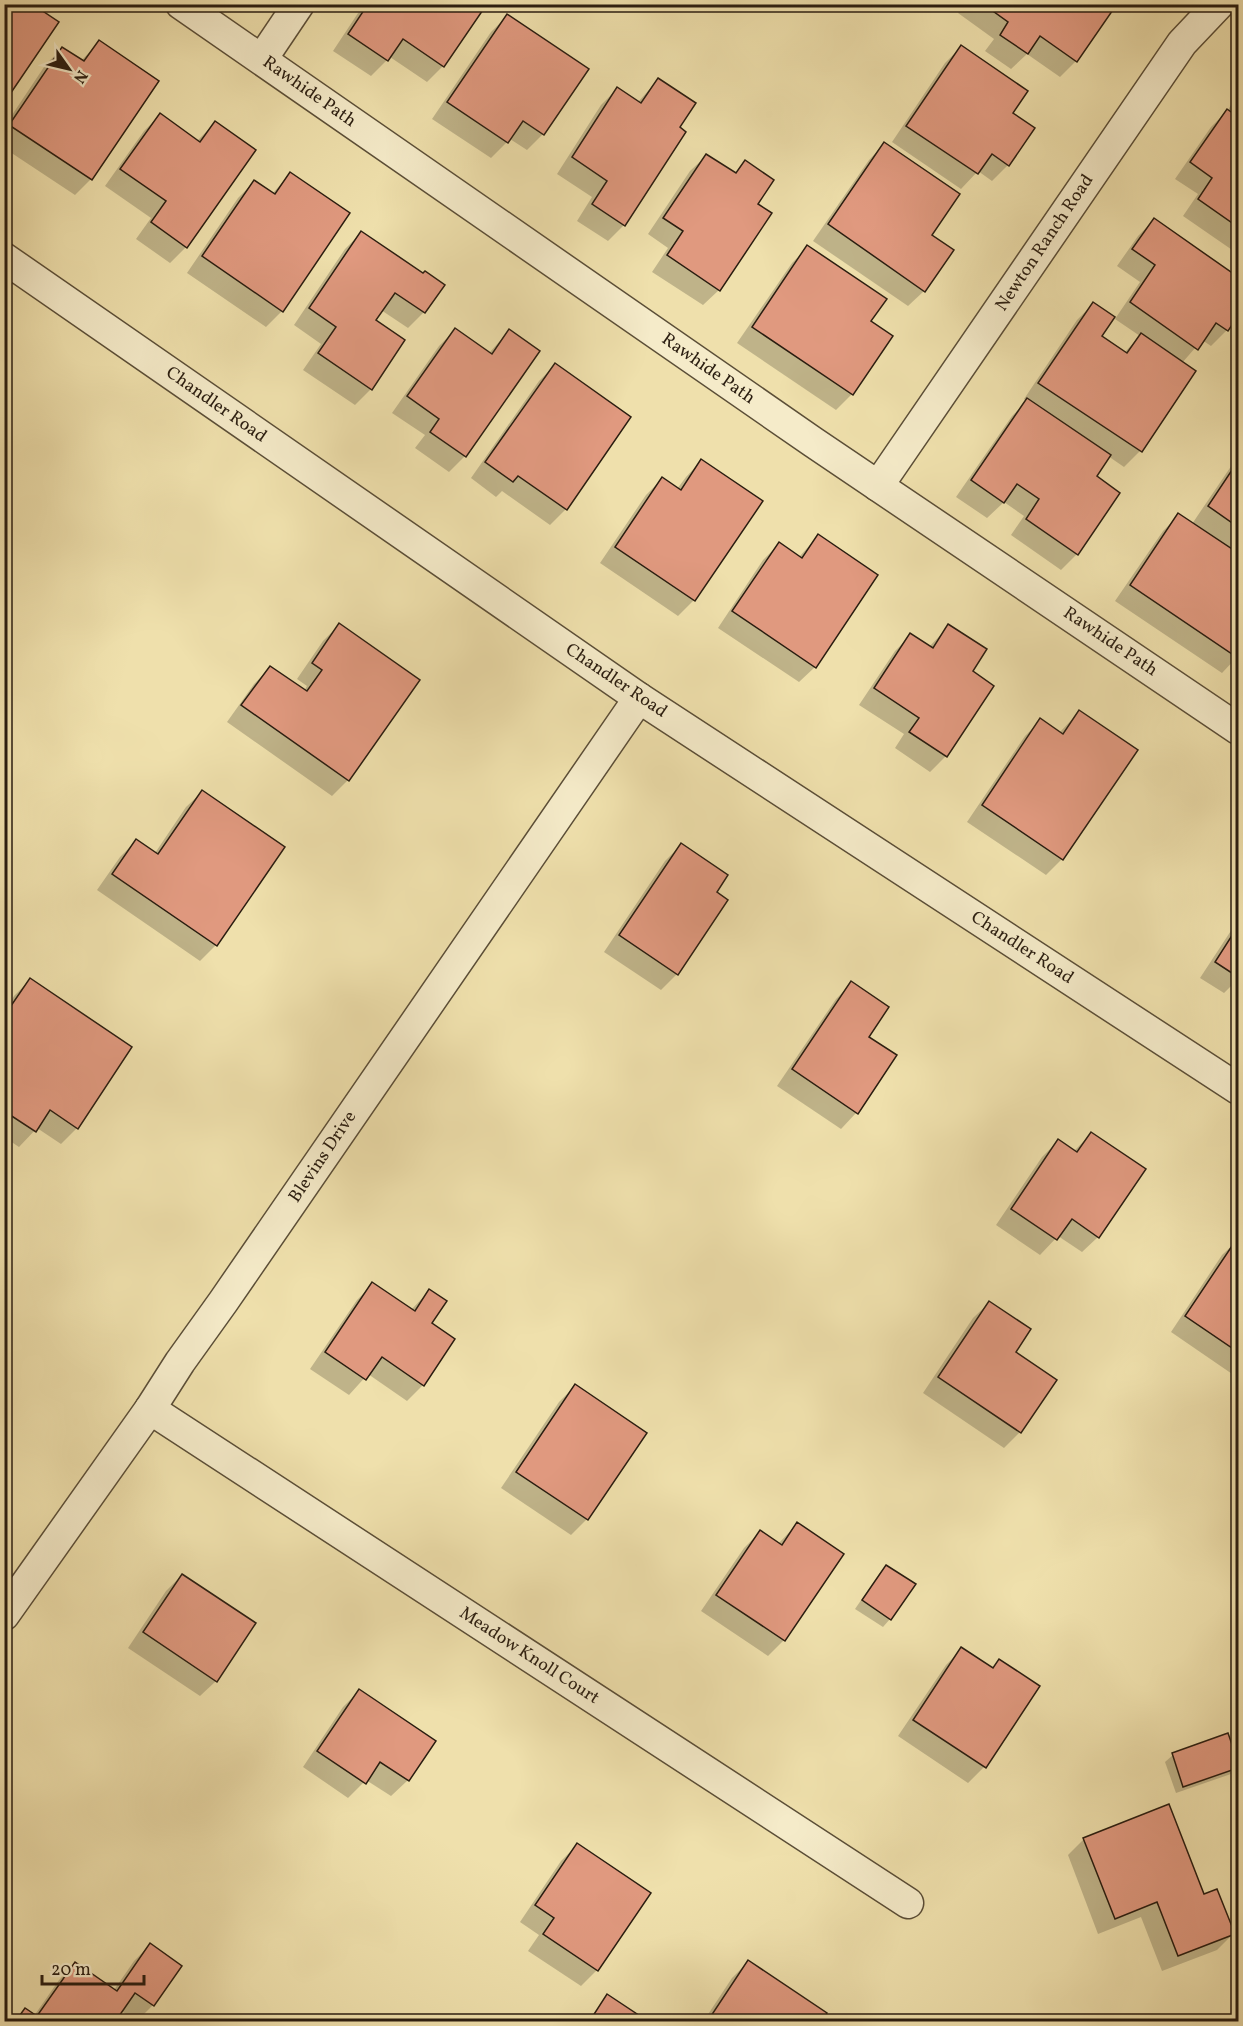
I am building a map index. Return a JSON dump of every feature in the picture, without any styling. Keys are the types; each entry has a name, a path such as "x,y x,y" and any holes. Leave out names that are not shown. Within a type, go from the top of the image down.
{"street":[{"name":"Rawhide Path","path":"181,4 878,486 1239,729"},
{"path":"262,59 300,4"},
{"name":"Newton Ranch Road","path":"878,486 1182,43 1219,4"},
{"name":"Chandler Road","path":"4,258 639,698 1239,1089"},
{"name":"Blevins Drive","path":"4,1615 150,1409 180,1362 224,1302 639,698"},
{"name":"Meadow Knoll Court","path":"150,1409 908,1903"}],"building":[{"path":"4,4 32,4 59,22 4,103"},
{"path":"368,4 487,4 444,67 403,39 388,61 348,34"},
{"path":"983,4 1117,4 1077,62 1040,36 1028,54 1000,35 1008,22"},
{"path":"507,14 589,69 544,135 523,121 508,143 447,102"},
{"path":"99,40 159,81 92,180 9,125 62,47 84,61"},
{"path":"961,45 1028,91 1013,113 1035,128 1009,166 992,154 978,174 906,126"},
{"path":"658,78 696,103 680,127 686,132 625,226 592,204 607,181 572,157 617,87 641,103"},
{"path":"1227,109 1238,117 1238,227 1198,199 1212,178 1190,162"},
{"path":"160,113 200,142 215,121 256,150 187,248 151,222 166,201 120,169"},
{"path":"884,142 960,194 932,235 954,250 925,292 828,224"},
{"path":"706,154 736,173 745,160 774,180 758,204 772,213 720,291 667,255 683,231 663,218"},
{"path":"290,172 350,213 283,312 202,256 254,180 275,194"},
{"path":"1154,218 1238,277 1238,316 1228,331 1216,323 1198,350 1130,302 1155,265 1132,249"},
{"path":"361,231 423,273 425,271 445,285 425,313 395,293 376,320 405,340 372,390 318,353 336,327 309,308"},
{"path":"807,245 887,299 871,321 893,336 853,395 752,327"},
{"path":"1093,302 1115,317 1102,336 1127,353 1141,333 1196,371 1142,452 1038,383"},
{"path":"455,328 492,354 509,329 540,351 466,457 430,432 439,419 407,396"},
{"path":"555,363 631,417 567,510 518,476 513,482 485,462"},
{"path":"1027,398 1111,455 1097,476 1120,493 1078,555 1026,519 1039,499 1017,484 1004,503 971,480"},
{"path":"701,459 763,501 695,601 615,547 662,477 681,490"},
{"path":"1238,461 1238,527 1208,506"},
{"path":"1178,513 1238,553 1238,577 1233,585 1238,589 1238,658 1130,585"},
{"path":"818,534 878,575 816,668 732,611 779,542 802,558"},
{"path":"339,623 420,680 349,781 241,705 270,666 307,691 322,670 312,663"},
{"path":"948,624 987,649 973,671 994,686 947,757 909,732 919,718 874,688 910,633 933,648"},
{"path":"1079,710 1138,750 1063,860 982,805 1040,718 1063,734"},
{"path":"202,790 285,847 217,946 112,874 136,839 158,854"},
{"path":"681,843 728,875 717,892 728,900 678,975 619,935"},
{"path":"1238,926 1238,977 1215,962"},
{"path":"30,978 132,1047 78,1129 50,1110 36,1132 4,1111 4,1016"},
{"path":"851,981 889,1007 869,1037 897,1055 858,1114 792,1069"},
{"path":"1091,1132 1146,1169 1099,1238 1072,1219 1057,1240 1011,1209 1058,1139 1077,1152"},
{"path":"1238,1237 1238,1352 1185,1316"},
{"path":"372,1282 415,1311 429,1289 447,1301 432,1323 455,1339 424,1386 382,1357 366,1380 325,1352"},
{"path":"989,1301 1031,1329 1016,1352 1057,1380 1021,1433 938,1377"},
{"path":"575,1384 647,1433 588,1520 516,1472"},
{"path":"797,1522 844,1554 785,1641 716,1595 760,1530 782,1545"},
{"path":"886,1565 916,1584 891,1620 862,1600"},
{"path":"182,1574 256,1623 217,1682 143,1632"},
{"path":"961,1647 993,1668 999,1659 1040,1686 986,1768 913,1720"},
{"path":"359,1689 436,1741 409,1781 380,1762 366,1784 317,1751"},
{"path":"1228,1733 1238,1768 1183,1787 1172,1753"},
{"path":"1169,1804 1204,1894 1217,1889 1235,1934 1178,1956 1157,1902 1115,1919 1083,1838"},
{"path":"577,1843 651,1893 598,1971 543,1934 554,1918 535,1905"},
{"path":"150,1943 182,1966 154,2006 135,1993 115,2022 15,2022 25,2008 37,2016 75,1962 117,1991"},
{"path":"748,1960 827,2013 822,2022 707,2022"},
{"path":"607,1994 637,2014 632,2022 589,2022"}]}
